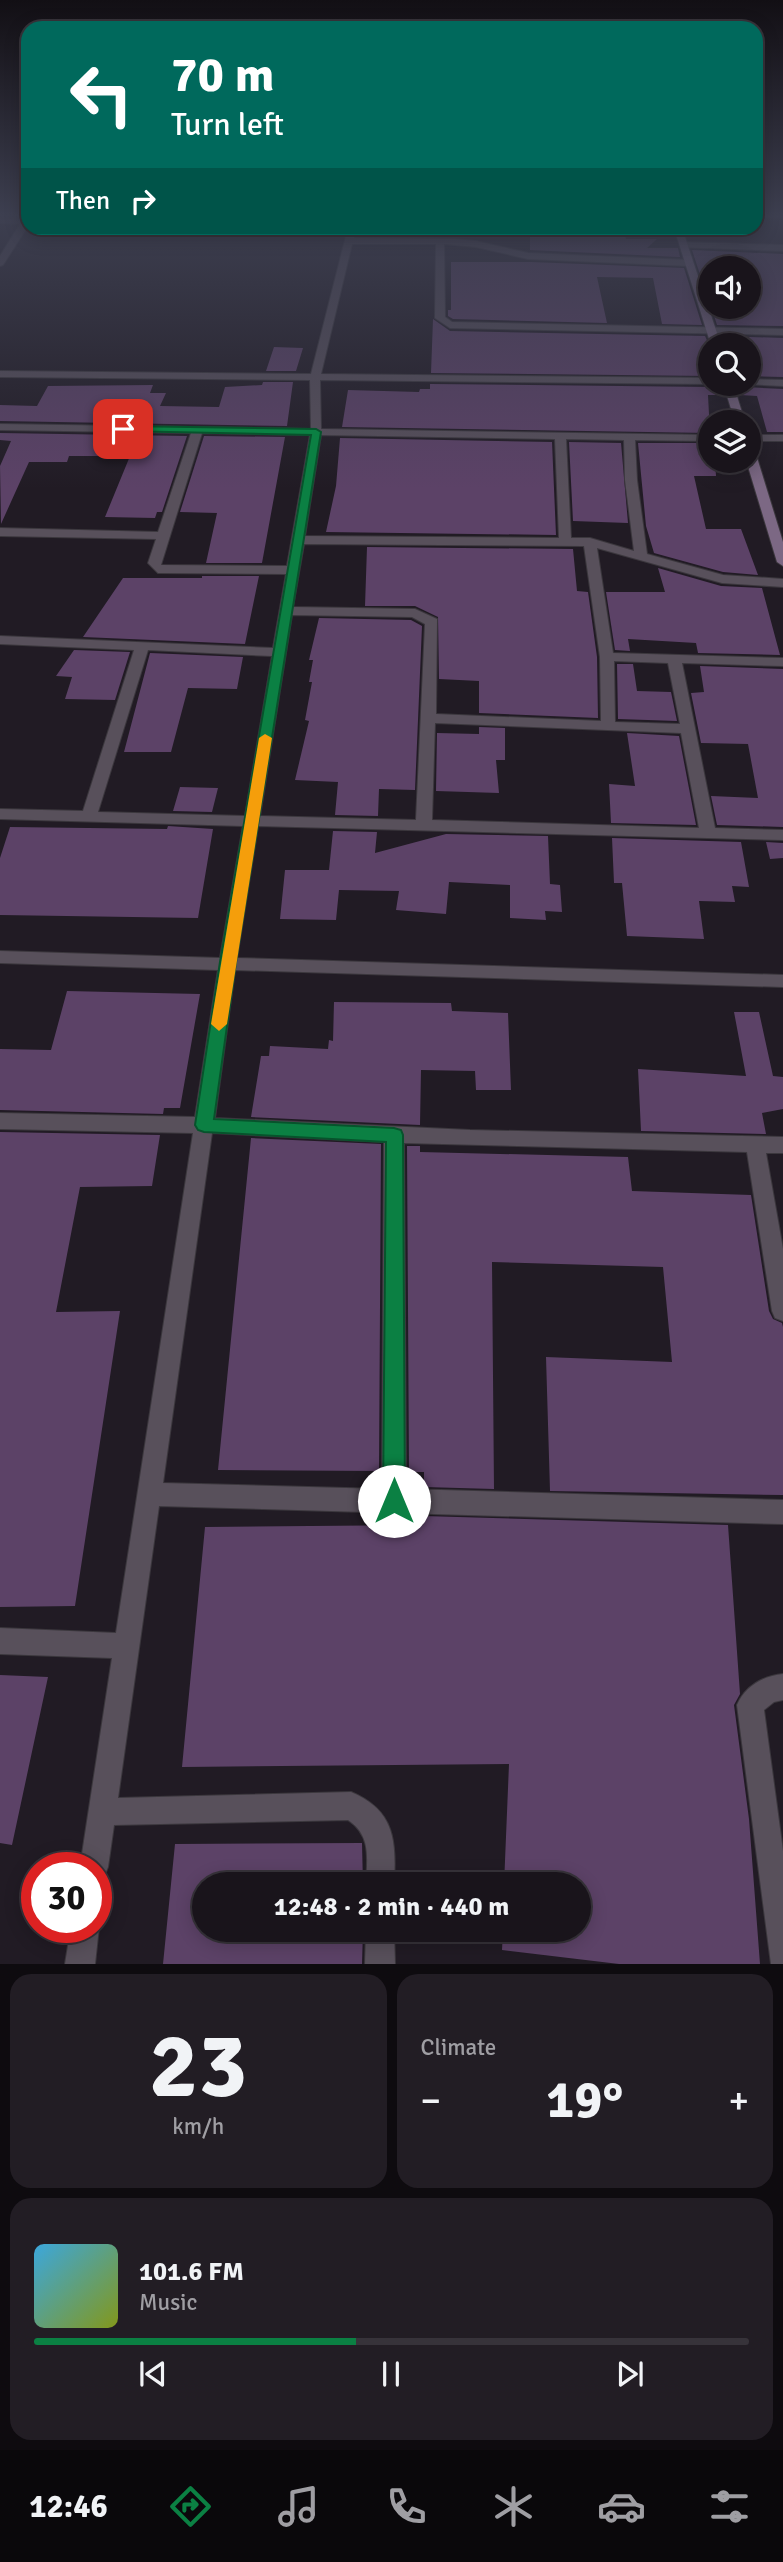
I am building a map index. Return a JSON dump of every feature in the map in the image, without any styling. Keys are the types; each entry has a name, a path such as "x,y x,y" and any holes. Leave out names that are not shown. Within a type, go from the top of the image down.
{"street":[{"path":"96,1852 228,962 316,432 315,378 333,306"},
{"path":"440,306 440,318 446,323 783,332"},
{"path":"704,306 712,331"},
{"path":"0,374 698,381"},
{"path":"761,382 783,383"},
{"path":"0,427 560,438 698,438"},
{"path":"197,430 155,563 162,570 293,570"},
{"path":"560,438 565,542"},
{"path":"629,438 640,556"},
{"path":"761,438 783,438"},
{"path":"756,473 781,548 783,562"},
{"path":"0,532 164,536"},
{"path":"298,540 590,542 722,579 783,583"},
{"path":"590,542 607,657 608,726"},
{"path":"286,611 415,612 432,622 424,826"},
{"path":"0,640 279,652"},
{"path":"89,816 142,647"},
{"path":"607,657 783,662"},
{"path":"674,659 708,833"},
{"path":"428,718 687,729"},
{"path":"0,814 783,835"},
{"path":"0,957 783,981"},
{"path":"0,1121 204,1125 394,1135 783,1145"},
{"path":"394,1135 394,1501"},
{"path":"755,1144 783,1311"},
{"path":"150,1494 783,1512"},
{"path":"0,1641 127,1646"},
{"path":"783,1687 771,1688 750,1705 783,1958"},
{"path":"102,1812 351,1806 365,1813 376,1825 381,1838 380,1872"},
{"path":"380,1942 380,1964"},
{"path":"80,1964 83,1943"}],"building":[{"path":"451,306 603,306 607,323 453,319 448,316 448,310 451,310"},
{"path":"658,306 696,306 702,325 662,324"},
{"path":"761,306 783,306 783,326 717,325 715,319 761,319"},
{"path":"433,319 450,331 698,336 698,376 431,373"},
{"path":"761,337 783,338 783,377 761,376"},
{"path":"274,347 303,348 296,371 266,371"},
{"path":"263,382 293,382 287,426 0,421 0,405 37,406 48,386 153,385 150,393 166,393 160,406 219,407 225,387 262,385"},
{"path":"430,384 698,387 698,396 708,396 709,410 698,410 698,433 342,427 348,390 419,392 420,389 430,389"},
{"path":"761,388 783,389 783,432 767,432 757,396 761,396"},
{"path":"0,433 187,436 162,512 157,512 155,518 105,517 130,456 69,456 67,462 29,462 1,524 0,466 11,441 0,440"},
{"path":"204,436 285,437 262,563 206,563 217,513 180,512"},
{"path":"340,438 552,442 556,535 326,532 336,486"},
{"path":"569,442 621,443 628,523 573,521"},
{"path":"638,443 698,443 698,473 716,473 716,476 694,476 706,529 741,529 758,575 723,572 654,553 646,526"},
{"path":"367,547 573,549 577,591 588,592 597,657 598,718 479,713 479,681 439,679 438,617 415,606 365,606"},
{"path":"658,568 721,586 762,588 780,655 698,653 696,643 628,639 630,651 615,650 606,592 665,592"},
{"path":"259,576 245,644 83,637 123,578"},
{"path":"319,618 411,620 422,626 415,790 379,789 378,816 335,815 338,782 295,780 309,721 305,720 313,660 309,660"},
{"path":"74,650 130,652 115,700 65,699 72,677 56,676"},
{"path":"150,653 243,657 237,689 188,688 171,752 124,752"},
{"path":"617,664 633,664 637,691 671,692 677,721 618,719"},
{"path":"700,666 783,669 783,827 717,825 711,796 758,798 748,744 701,743 691,693 704,692"},
{"path":"479,727 505,728 505,760 496,760 499,793 436,791 437,733 479,734"},
{"path":"627,733 679,736 696,825 611,823 609,784 635,786"},
{"path":"180,787 218,788 212,812 173,811"},
{"path":"168,826 213,829 198,918 0,915 0,858 10,827 167,829"},
{"path":"333,831 377,832 375,853 446,834 548,836 550,884 560,885 562,912 545,911 546,920 510,918 510,885 449,882 446,914 396,910 399,891 339,890 336,920 280,919 285,870 329,870"},
{"path":"612,838 741,842 749,887 732,886 735,902 699,901 704,939 627,936 622,883 614,883"},
{"path":"766,842 783,843 783,858 770,859"},
{"path":"67,991 200,994 180,1108 164,1108 163,1114 0,1110 0,1049 51,1050"},
{"path":"334,1002 451,1003 452,1011 508,1013 511,1090 476,1090 475,1071 421,1070 420,1125 251,1117 261,1056 269,1056 270,1046 328,1049 329,1040 333,1041"},
{"path":"734,1012 759,1012 773,1076 783,1077 783,1109 762,1113 766,1134 641,1131 638,1069 746,1076"},
{"path":"0,1132 160,1135 152,1186 80,1187 56,1312 120,1311 75,1606 0,1607"},
{"path":"251,1138 381,1144 379,1471 218,1470"},
{"path":"407,1146 420,1146 420,1152 628,1157 632,1191 751,1195 769,1311 773,1319 782,1323 783,1327 783,1495 550,1491 546,1357 672,1362 663,1267 492,1262 494,1489 424,1487 424,1472 409,1472"},
{"path":"423,1516 728,1525 740,1694 734,1705 749,1819 760,1964 619,1964 502,1950 502,1942 591,1942 591,1872 505,1872 509,1764 182,1767 205,1527 423,1525"},
{"path":"0,1675 48,1677 12,1845 0,1843"},
{"path":"362,1843 363,1872 192,1872 192,1942 363,1942 362,1964 163,1964 175,1844"}],"slow traffic":[{"path":"219,1024 265,738"}],"route":[{"path":"123,429 316,432 228,962 204,1125 394,1135 394,1501"}]}
